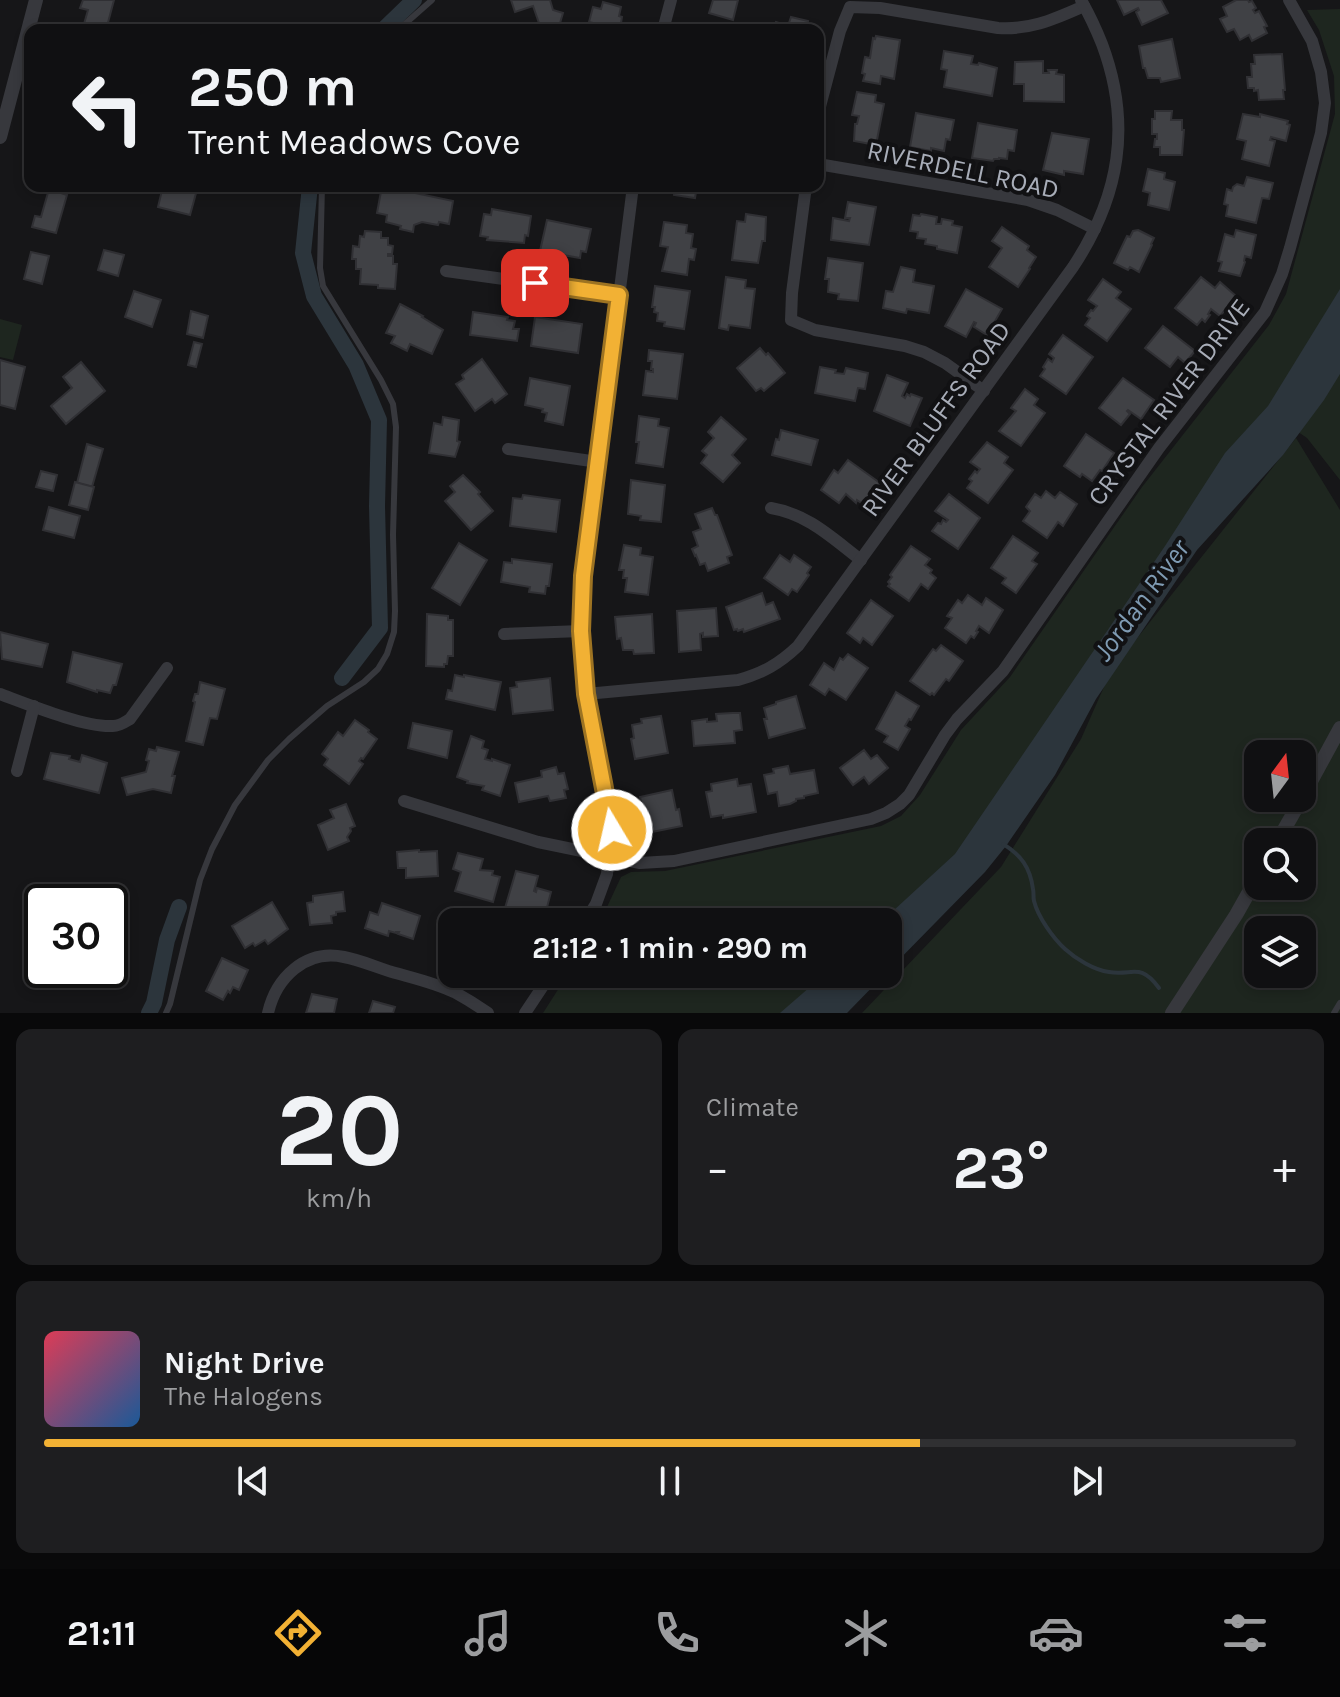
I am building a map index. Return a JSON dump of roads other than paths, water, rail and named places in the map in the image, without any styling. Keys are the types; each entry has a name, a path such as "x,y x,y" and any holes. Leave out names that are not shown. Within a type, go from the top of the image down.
{"street":[{"path":"30,24 36,0"},
{"path":"665,24 671,0"},
{"name":"CRYSTAL RIVER DRIVE","path":"404,801 538,842 640,863 674,861 871,819 900,804 916,784 945,735 1003,671 1159,448 1257,324 1272,299 1282,274 1321,133 1325,103 1321,72 1312,41 1289,0"},
{"path":"824,91 840,31 850,7 880,8 1013,29 1045,23 1082,3"},
{"name":"RIVER BLUFFS ROAD","path":"586,694 738,680 760,674 780,663 798,646 984,391 1073,267 1095,229 1113,181 1119,153 1117,101 1108,62 1082,3"},
{"path":"0,137 24,46"},
{"name":"RIVERDELL ROAD","path":"824,165 1028,200 1095,229"},
{"path":"592,908 607,874 611,820 586,694 581,631 583,576 632,192"},
{"path":"805,192 791,320 815,330 924,352 984,391"},
{"path":"446,271 619,295"},
{"path":"508,449 598,462"},
{"path":"771,508 801,516 861,560"},
{"path":"504,634 581,631"},
{"path":"0,694 112,727 122,724 137,711 167,668"},
{"path":"17,771 34,706"},
{"path":"1316,780 1334,756 1340,728"},
{"path":"1172,1013 1244,900"},
{"path":"268,1013 273,994 283,979 294,968 325,956 342,957 445,989 488,1013"},
{"path":"525,1013 542,988"}],"lane":[{"path":"405,24 432,0"},
{"path":"166,1013 200,880 235,805 268,760 289,739 327,706 378,669 394,632 396,427 393,404 323,286 320,257 322,192"},
{"path":"1334,1013 1340,1003"}],"water":[{"name":"Jordan River","path":"1340,289 1340,374 1324,400 1283,455 1197,550 1096,699 1055,775 1006,846 985,872 902,957 902,908 896,908 955,854 1225,453 1268,406"},
{"path":"809,988 871,988 847,1013 780,1013"}],"waterway":[{"path":"389,24 414,0"},
{"path":"309,192 303,253 314,296 356,365 379,420 377,506 380,628 342,678"},
{"path":"1003,844 1024,862 1030,874 1039,914 1065,949 1086,964 1103,971 1147,975 1159,988"},
{"path":"149,1013 154,1003 167,940 179,907"}]}
